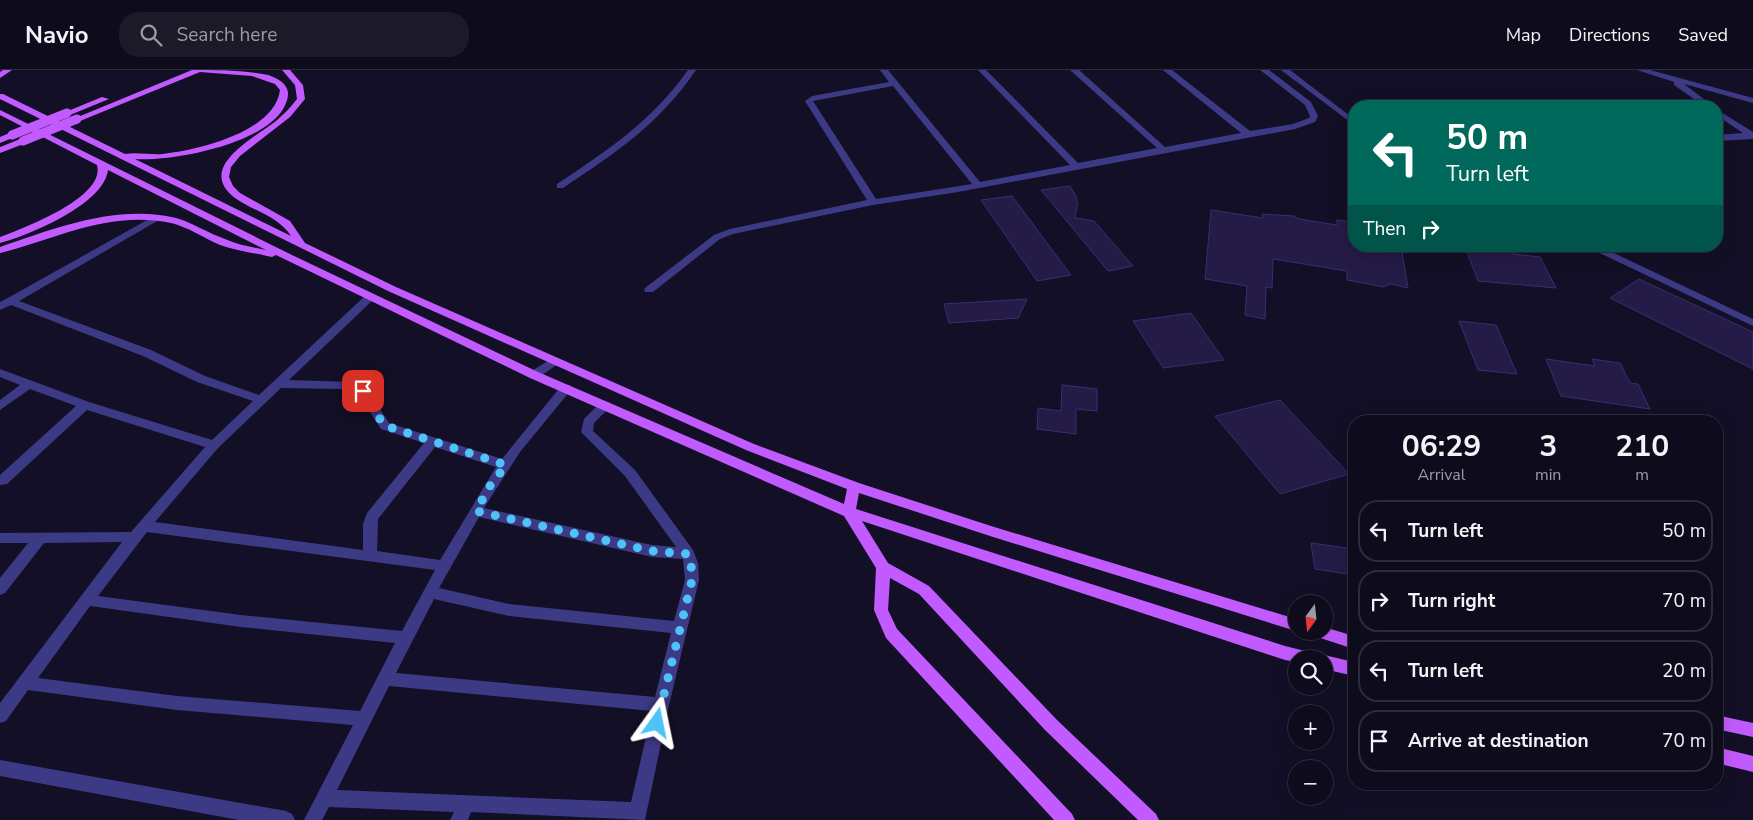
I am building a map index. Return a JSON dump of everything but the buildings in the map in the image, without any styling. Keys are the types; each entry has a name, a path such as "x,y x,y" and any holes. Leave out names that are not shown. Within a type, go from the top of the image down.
{"main road":[{"path":"0,76 8,70"},
{"path":"0,140 180,70"},
{"path":"0,150 198,70 244,71 270,76 279,82 284,89 285,96 281,105 271,117 258,126 218,144 160,157 140,158 121,155"},
{"path":"286,70 299,85 301,99 293,111 283,120 235,155 226,168 224,180 232,193 287,224 304,247"},
{"path":"0,96 401,293 736,441 854,486 990,531 1288,624"},
{"path":"0,112 288,257 534,375 850,512 1288,653"},
{"path":"0,240 42,224 80,200 100,183 103,173 101,162"},
{"path":"0,250 81,224 115,218 156,218 182,223 230,245 288,257"},
{"path":"854,486 850,512 883,567 924,590 1052,725 1150,820"},
{"path":"883,567 881,610 891,633 1066,820"},
{"path":"1333,636 1348,640"},
{"path":"1333,664 1348,668"},
{"path":"1723,724 1753,730"},
{"path":"1723,757 1753,764"}],"street":[{"path":"560,186 646,126 663,109 692,70"},
{"path":"884,70 978,186"},
{"path":"982,70 1078,167"},
{"path":"1074,70 1163,149"},
{"path":"1167,70 1248,134"},
{"path":"649,290 717,237 730,232 873,202 978,186 1163,149 1295,126 1312,120 1314,116 1308,104 1264,70"},
{"path":"1285,70 1348,119"},
{"path":"1641,70 1753,102"},
{"path":"1671,78 1701,100"},
{"path":"873,202 810,106 809,101 812,98 895,83"},
{"path":"1723,116 1752,136"},
{"path":"1723,138 1752,136"},
{"path":"5,304 156,218"},
{"path":"1603,252 1753,323"},
{"path":"0,716 138,531 214,445 370,297"},
{"path":"5,304 147,353 209,382 261,400"},
{"path":"534,375 554,361"},
{"path":"0,373 85,405 214,445"},
{"path":"0,406 27,384"},
{"path":"278,384 346,385 356,388 363,391 371,401 379,419 386,426 506,465"},
{"path":"313,820 430,592 490,486 522,442 566,388"},
{"path":"2,482 85,405"},
{"path":"324,798 462,812 637,815 679,628 692,580 691,564 688,554 630,473 588,432 588,422 605,405"},
{"path":"370,556 370,524 372,516 433,441"},
{"path":"476,511 652,551 688,554"},
{"path":"0,538 40,538 138,531 445,566"},
{"path":"0,589 40,538"},
{"path":"430,592 509,610 679,628"},
{"path":"87,600 242,621 406,638"},
{"path":"385,679 661,705"},
{"path":"25,683 177,704 364,720"},
{"path":"0,768 286,820"}],"route":[{"path":"363,391 371,401 379,419 386,426 506,465 490,486 476,511 652,551 688,554 692,580 657,723"}]}
